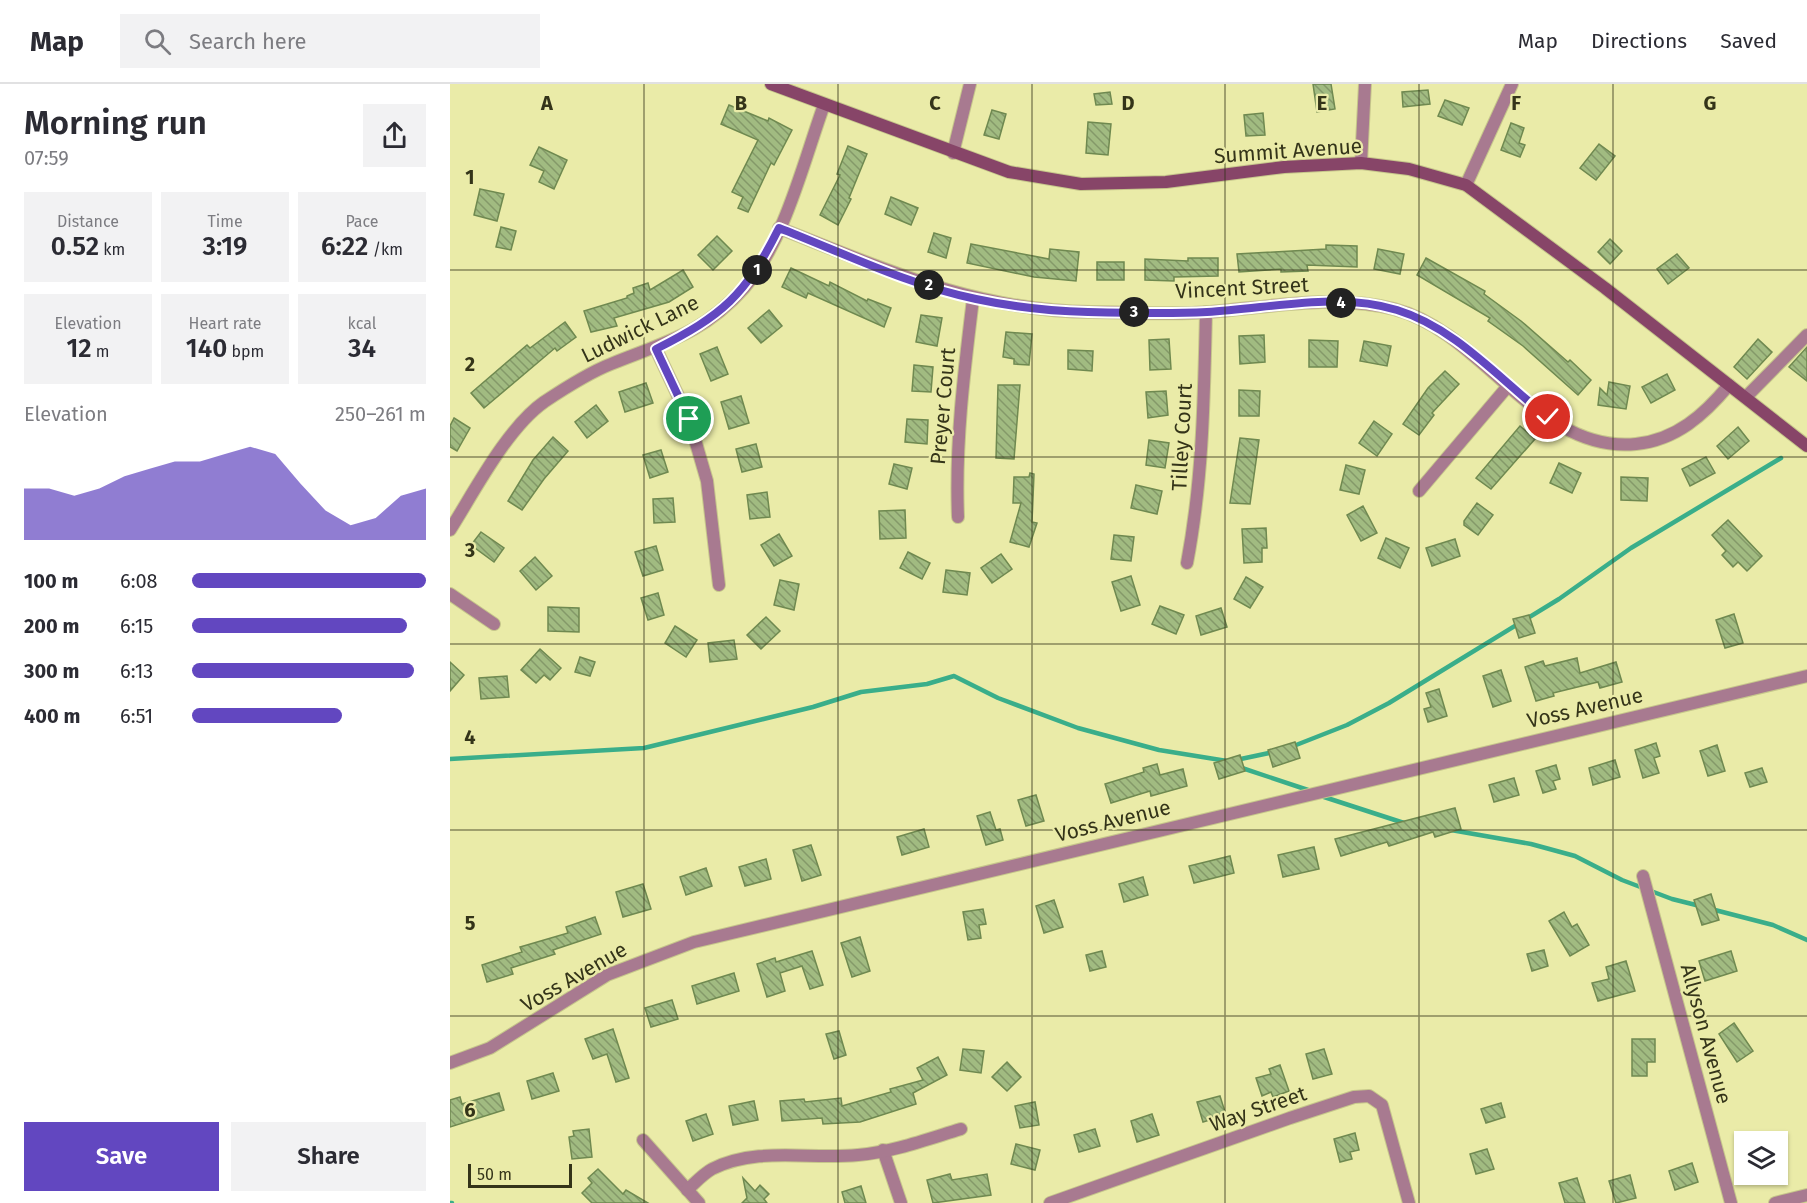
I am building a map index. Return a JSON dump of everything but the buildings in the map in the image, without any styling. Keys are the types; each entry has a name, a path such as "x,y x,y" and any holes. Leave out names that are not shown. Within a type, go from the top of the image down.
{"main road":[{"name":"Summit Avenue","path":"771,84 1009,172 1081,184 1166,182 1284,167 1361,163 1409,169 1466,185 1596,282 1807,446"}],"street":[{"path":"953,153 970,84"},
{"path":"1361,163 1365,84"},
{"path":"1466,185 1512,84"},
{"name":"Ludwick Lane","path":"450,530 495,458 542,404 611,364 656,349 694,329 720,312 745,287 762,263 779,228 824,105"},
{"name":"Vincent Street","path":"779,228 903,276 974,299 1055,310 1206,312 1317,303 1362,303 1397,310 1456,340 1508,386 1548,417 1580,437 1603,444 1623,446 1650,443 1692,423 1708,410 1729,385"},
{"name":"Preyer Court","path":"958,517 956,481 961,395 974,299"},
{"name":"Tilley Court","path":"1187,563 1198,508 1203,449 1206,312"},
{"path":"1746,397 1807,335"},
{"path":"656,349 689,419 707,481 719,585"},
{"path":"1419,491 1508,386"},
{"path":"450,594 494,624"},
{"name":"Voss Avenue","path":"450,1063 490,1048 607,975 694,942 1807,676"},
{"name":"Allyson Avenue","path":"1643,876 1731,1203"},
{"name":"Way Street","path":"1050,1203 1290,1118 1354,1097 1369,1096 1382,1105 1409,1203"},
{"path":"687,1190 710,1170 738,1159 764,1154 813,1158 860,1155 961,1129"},
{"path":"643,1140 699,1203"},
{"path":"884,1150 901,1203"},
{"path":"1775,1203 1807,1195"}],"waterway":[{"path":"1291,747 1347,725 1389,703 1559,599 1631,548 1781,458"},
{"path":"450,759 644,748 813,707 861,692 927,684 954,676 998,698 1078,728 1159,750 1227,761"},
{"path":"1236,760 1274,752"},
{"path":"1239,767 1311,791"},
{"path":"1321,796 1404,823"},
{"path":"1451,830 1531,844 1575,856 1622,880 1672,899 1700,906"},
{"path":"1711,909 1773,925 1807,940"}],"route":[{"path":"689,419 656,349 720,312 745,287 762,263 779,228 903,276 974,299 1033,309 1087,312 1206,312 1317,303 1362,303 1397,310 1429,324 1456,340 1508,386 1548,417"}]}
